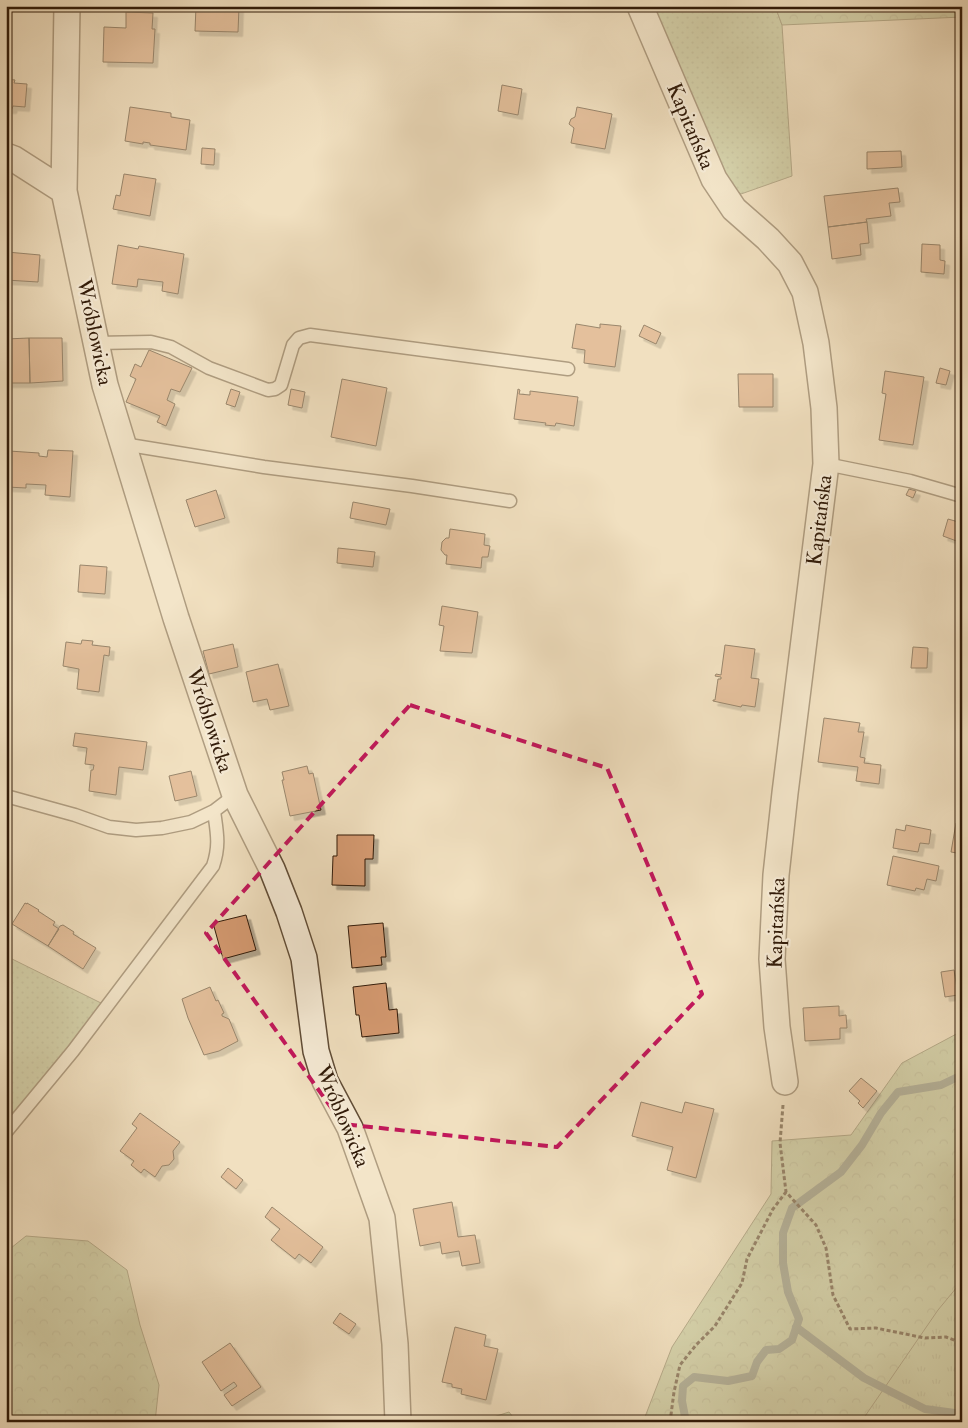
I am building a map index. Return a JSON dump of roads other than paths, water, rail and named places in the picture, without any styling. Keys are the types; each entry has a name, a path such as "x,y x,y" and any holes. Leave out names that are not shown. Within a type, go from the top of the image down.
{"street":[{"name":"Wróblowicka","path":"67,6 64,191 96,343 123,444 176,618 235,795 272,869 304,958 316,1051 325,1081 350,1128 382,1218 395,1344 398,1422"},
{"name":"Kapitańska","path":"640,6 714,179 734,209 768,239 790,263 805,292 816,343 823,399 826,464 776,875 772,959 777,1027 785,1082"},
{"path":"6,156 14,159 64,191"}],"lane":[{"path":"96,343 151,342 171,347 208,368 268,390 275,389 281,385 294,345 299,338 310,336 568,368"},
{"path":"123,444 264,468 412,486 510,501"},
{"path":"826,464 910,481 962,496"},
{"path":"6,796 75,815 109,828 136,830 162,828 191,822 214,811 235,795"},
{"path":"6,1132 73,1051 213,866 218,852 218,836 214,811"}],"waterway":[{"path":"686,1422 682,1401 683,1386 694,1377 728,1381 752,1376 757,1362 766,1350 779,1349 792,1340 799,1319 788,1292 783,1263 783,1233 792,1208 841,1172 862,1145 881,1113 898,1092 941,1085 962,1075"},
{"path":"796,1327 864,1378 925,1409 962,1414"}]}
